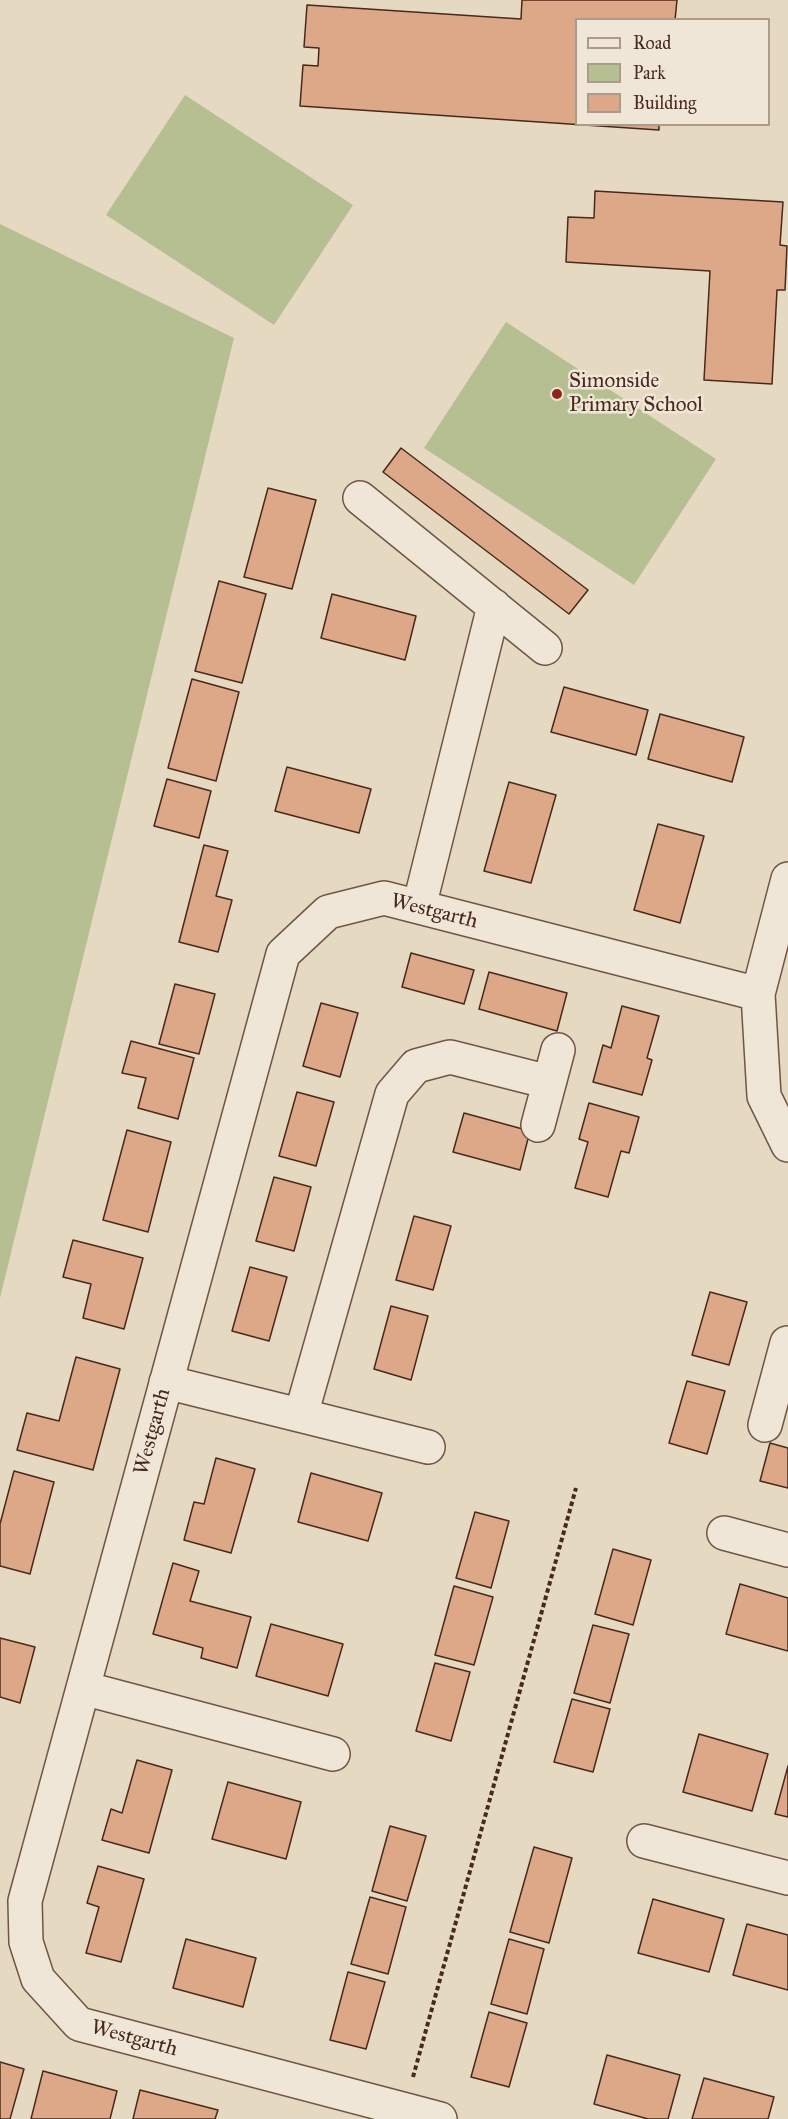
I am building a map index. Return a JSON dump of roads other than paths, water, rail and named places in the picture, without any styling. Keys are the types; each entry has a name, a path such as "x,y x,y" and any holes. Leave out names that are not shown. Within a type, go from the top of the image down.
{"street":[{"path":"360,498 545,648"},
{"path":"418,907 494,606"},
{"path":"788,879 758,994 764,1096 788,1145"},
{"name":"Westgarth","path":"440,2119 79,2024 38,1979 26,1942 25,1901 283,954 328,912 384,898 758,994"},
{"path":"538,1125 558,1050"},
{"path":"302,1415 392,1094 416,1066 450,1057 549,1082"},
{"path":"765,1425 782,1387 787,1343"},
{"path":"166,1382 428,1447"},
{"path":"724,1533 788,1550"},
{"path":"83,1688 333,1754"},
{"path":"644,1841 788,1878"}],"place":[{"name":"Simonside Primary School","path":"557,394"}]}
